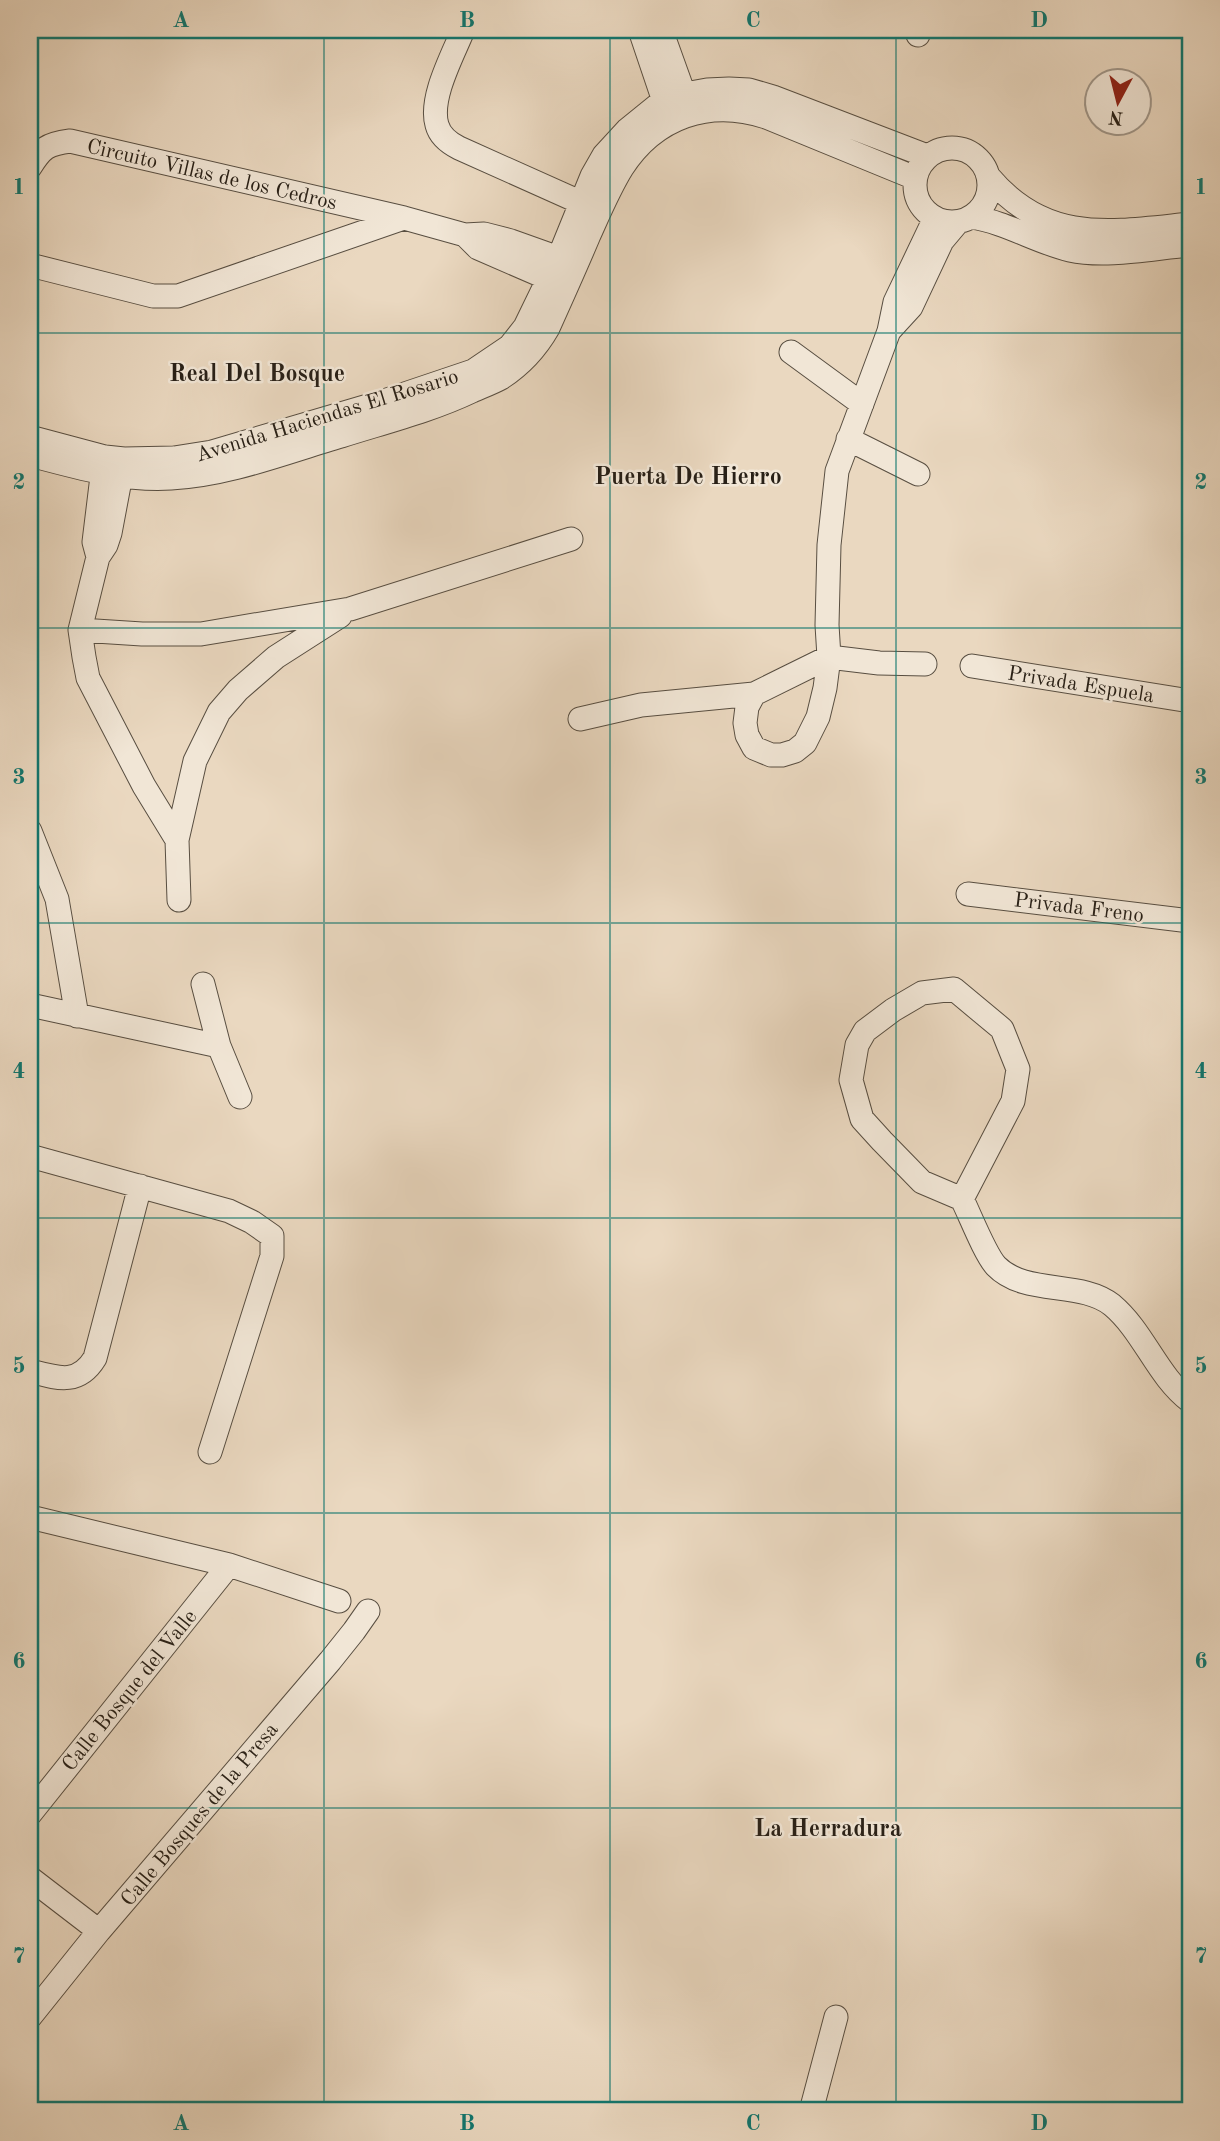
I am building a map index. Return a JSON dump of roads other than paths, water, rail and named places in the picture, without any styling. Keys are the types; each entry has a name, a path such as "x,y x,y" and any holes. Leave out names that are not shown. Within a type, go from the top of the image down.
{"street":[{"path":"463,30 438,93 435,115 443,136 459,149 590,206"},
{"path":"639,30 678,107"},
{"path":"661,30 678,107"},
{"path":"678,107 707,90 749,90 927,156"},
{"name":"Avenida Haciendas El Rosario","path":"30,455 171,478 235,468 410,415 499,379 538,346 548,328 557,282 590,206 642,144 678,107 744,110 915,177"},
{"name":"Circuito Villas de los Cedros","path":"30,167 44,148 54,143 70,141 404,218 465,235 484,234 568,261"},
{"path":"1190,223 1103,232 1054,224 1035,216 1012,201 989,177 984,165 975,156 951,147 927,156 915,177 918,201 925,211 955,219 984,219 1072,250 1098,252 1190,245"},
{"path":"754,694 747,707 745,723 747,735 754,748 771,755 782,755 795,751 805,743 818,717 830,657 827,625 829,545 837,471 889,331 895,302 955,219 980,210 989,189 989,177"},
{"name":"Circuito Villas de los Cedros","path":"30,265 153,296 178,296 404,218"},
{"name":"Circuito Villas de los Cedros","path":"465,235 478,248 557,282"},
{"path":"791,352 862,404"},
{"name":"Avenida Haciendas El Rosario","path":"30,437 113,467"},
{"path":"848,439 918,474"},
{"path":"113,467 94,542 98,558 80,630 88,678 144,786 177,840"},
{"path":"80,630 201,634 350,609 571,539"},
{"path":"179,900 177,840 195,761 219,712 238,690 276,657 350,609"},
{"path":"580,719 641,705 754,694 830,657 879,663 925,664"},
{"name":"Privada Espuela","path":"972,666 1190,701"},
{"path":"30,831 57,899 77,1016"},
{"name":"Privada Freno","path":"968,894 1190,921"},
{"path":"203,984 219,1046 240,1097"},
{"path":"962,1199 1013,1101 1018,1069 1002,1029 954,989 936,989 922,992 865,1031 857,1045 851,1080 862,1119 922,1182 962,1199 996,1265 1010,1276 1043,1286 1065,1288 1109,1303 1123,1315 1158,1365 1190,1401"},
{"path":"30,1005 219,1046"},
{"path":"30,1156 229,1211 272,1236 272,1256 210,1452"},
{"path":"30,1371 62,1378 77,1376 89,1367 95,1358 140,1186"},
{"path":"30,1517 229,1565 339,1601"},
{"name":"Calle Bosque del Valle","path":"30,1814 229,1565"},
{"name":"Calle Bosques de la Presa","path":"30,2017 99,1931 330,1661 368,1611"},
{"path":"30,1878 99,1931"},
{"path":"811,2111 836,2017"}],"district":[{"name":"Real Del Bosque","path":"257,373"},
{"name":"Puerta De Hierro","path":"688,476"},
{"name":"La Herradura","path":"828,1828"}]}
